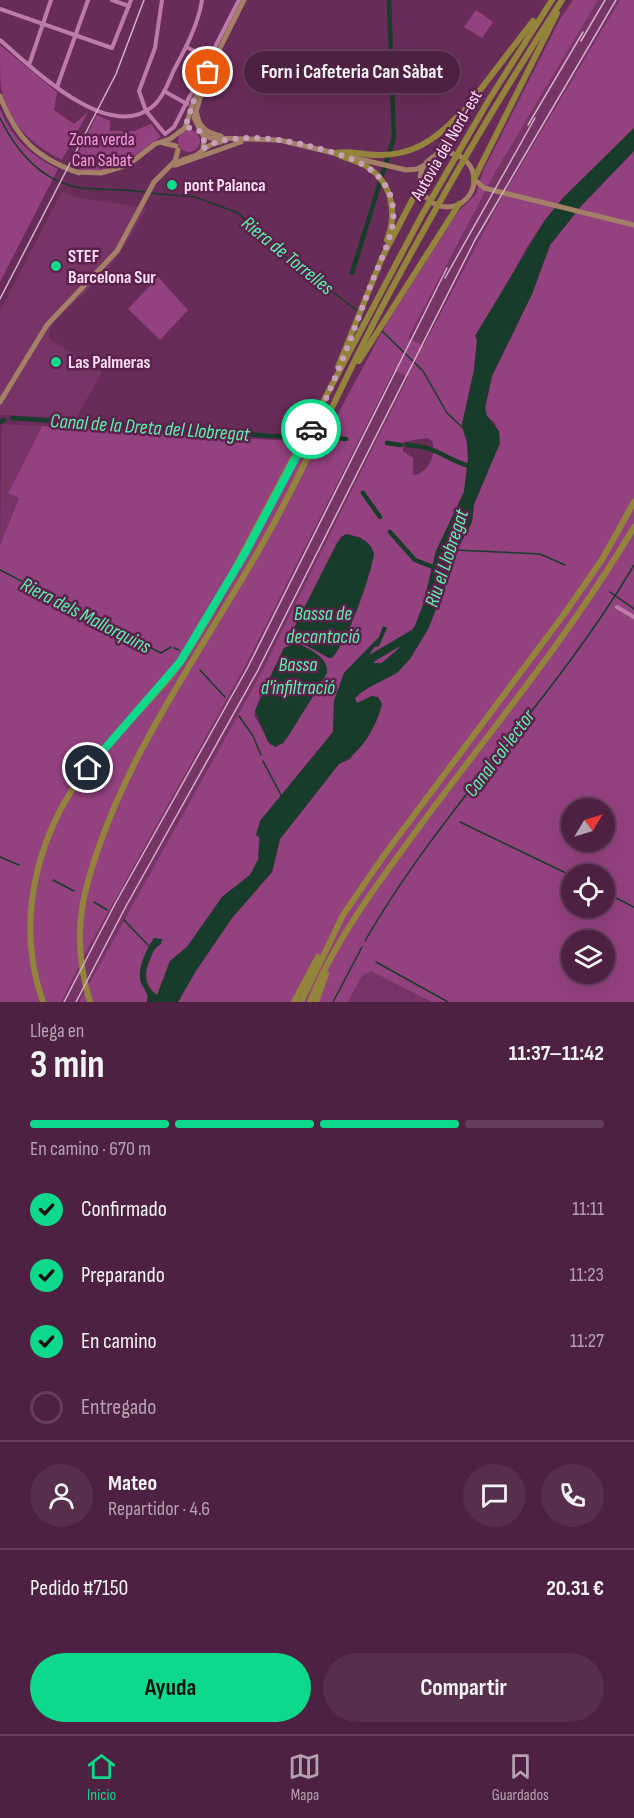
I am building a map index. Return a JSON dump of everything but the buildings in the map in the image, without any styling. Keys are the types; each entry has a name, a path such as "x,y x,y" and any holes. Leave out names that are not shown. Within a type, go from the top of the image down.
{"highway":[{"name":"Autovia del Nord-est","path":"43,1002 36,972 31,932 36,872 54,819 81,777 157,693 184,656 244,555 331,388 359,326 371,311 445,176 552,0"},
{"name":"Autovia del Nord-est","path":"371,336 378,316 464,157 562,0"},
{"path":"474,179 562,0"},
{"path":"437,154 467,106 534,19 541,16"},
{"path":"335,153 376,158 408,152 433,139 467,106"},
{"path":"335,153 362,164 373,172 386,187 392,199 393,224 363,305 359,326"},
{"path":"382,258 420,183"},
{"path":"90,1002 80,961 80,923 90,873 124,786 167,705 272,527 352,368 359,363 371,336 384,322 459,204"},
{"path":"294,1002 343,915 385,854 565,613 603,558 633,503"},
{"path":"310,1002 331,960 393,862 567,629 634,526"},
{"path":"301,1002 327,944"},
{"path":"316,1002 331,960"}],"main road":[{"path":"203,149 204,140 195,122 195,109 246,0"},
{"path":"77,172 101,173 128,165 154,144 178,134 185,128 194,100 246,0"},
{"path":"0,96 12,124 24,140 43,156 77,172 90,176 112,173 137,163 161,144 177,148 189,156"},
{"path":"195,109 198,122 206,131 237,139"},
{"path":"185,128 200,132 210,138 288,141 335,153"},
{"path":"0,402 47,325 113,256 142,208 156,179 175,161 178,134"},
{"path":"156,179 174,165 189,156 196,155 215,142 237,139"},
{"path":"174,165 193,161 220,147 254,139"},
{"path":"376,158 406,170 423,166 437,154 447,152 460,156 471,167 474,179 471,192"},
{"path":"420,183 423,166"},
{"path":"406,170 420,183 424,194 435,204 446,207 459,204 471,192 484,188"},
{"path":"474,179 484,188 634,225"}],"street":[{"path":"29,65 51,0"},
{"path":"57,87 88,0"},
{"path":"112,0 129,6"},
{"path":"0,9 112,48 131,0"},
{"path":"162,0 155,48 139,91 146,111 165,134 171,131 187,104 239,0"},
{"path":"0,40 57,87 84,104 108,117 129,117 146,111 164,91 195,28 202,0"},
{"path":"186,47 211,59"},
{"path":"164,91 187,104"},
{"path":"617,607 634,617"}],"shaded area":[{"path":"598,0 620,0 502,197 422,346 408,338 496,171"},
{"path":"62,191 75,197 147,208 120,253 100,278 54,321 49,333 50,339 102,373 76,418 0,415 0,311"},
{"path":"393,369 408,377 260,675 79,1002 61,1002 87,950 248,661"},
{"path":"2,424 42,426 8,492 19,497 0,545"},
{"path":"371,971 381,974 432,1002 348,1002 362,976"}],"green space":[{"path":"573,0 598,0 496,171 408,338 423,346 502,197 620,0 634,0 634,128 563,198 545,220 527,247 477,340 474,370 462,425 468,459 464,492 436,551 423,605 415,626 398,649 382,663 363,663 374,647 379,646 383,627 379,637 344,673 334,701 333,732 260,821 258,860 250,875 222,897 187,947 170,961 157,996 150,987 146,973 154,947 154,938 140,979 148,995 147,1002 79,1002 260,675 408,377 394,370 248,661 87,950 61,1002 0,1002 0,545 19,498 8,493 42,426 322,443 388,321 457,213 476,194 483,171 560,19","holes":["427,438 432,441 432,457 423,471 413,475 413,458 403,451 403,442","341,536 360,537 372,547 352,623 337,650 329,658 295,639 292,632","284,648 320,686 283,743 271,745 254,715 261,694"]},
{"path":"476,10 493,22 482,38 464,27"},
{"path":"0,45 57,92 54,110 74,124 88,112 62,160 31,140 10,112 1,88"},
{"path":"0,109 10,129 23,145 58,169 0,282"},
{"name":"Zona verda Can Sabat","path":"97,115 110,121 110,131 134,131 151,124 161,137 131,159 109,169 85,170 72,165"},
{"path":"189,130 197,133 200,141 197,149 189,152 181,149 178,141 181,133"},
{"path":"634,151 634,1002 432,1002 371,971 362,976 348,1002 178,1002 195,971 232,918 272,872 280,839 339,764 351,759 372,696 357,703 354,698 410,659 428,629 453,567 456,552 472,522 474,504 500,443 495,423 487,416 485,408 492,376 532,294 550,245 582,205"},
{"path":"158,277 188,310 160,340 128,309"}],"water":[{"path":"634,128 634,151 582,205 550,245 532,294 492,376 485,408 487,416 499,431 500,443 474,504 472,522 456,552 453,567 428,629 410,659 397,673 364,690 355,698 357,703 372,696 378,697 382,704 372,730 361,747 339,764 280,839 272,872 232,918 178,1002 147,1002 140,979 140,969 154,938 162,939 148,962 146,979 148,987 157,995 170,961 187,947 222,897 250,875 258,860 260,838 256,835 260,821 333,732 334,701 344,673 379,637 383,626 387,628 379,646 374,647 364,663 382,663 398,649 415,626 423,605 436,551 464,492 468,459 462,425 474,370 477,340 475,336 545,220 563,198"},
{"name":"Bassa de decantació","path":"345,534 363,540 370,545 374,554 363,593 345,638 332,658 329,658 295,639 292,632 337,543"},
{"name":"Bassa d'infiltració","path":"295,643 306,647 321,658 327,668 327,673 289,735 283,743 275,747 268,742 255,711 284,648"}],"waterway":[{"path":"352,273 394,137 389,0"},
{"name":"Riera de Torrelles","path":"0,118 22,153 42,172 54,179 81,188 145,192"},
{"name":"Riera de Torrelles","path":"150,193 195,197 238,213 278,251 359,312"},
{"name":"Riera de Torrelles","path":"381,330 423,371 447,413 464,429"},
{"name":"Canal de la Dreta del Llobregat","path":"12,418 288,437"},
{"name":"Canal de la Dreta del Llobregat","path":"0,422 4,420"},
{"name":"Canal de la Dreta del Llobregat","path":"336,438 346,439"},
{"name":"Canal de la Dreta del Llobregat","path":"387,443 401,445"},
{"name":"Canal de la Dreta del Llobregat","path":"407,445 427,448 472,467"},
{"name":"Canal de la Dreta del Llobregat","path":"363,493 380,517"},
{"name":"Canal de la Dreta del Llobregat","path":"390,532 415,560 438,569"},
{"path":"455,550 540,554 565,565"},
{"name":"Canal col·lector","path":"365,941 395,892 429,844 570,661 634,565"},
{"name":"Riera dels Mallorquins","path":"0,570 161,653 171,647"},
{"path":"610,592 634,609"},
{"name":"Riu el Llobregat","path":"363,670 372,658 413,634"},
{"name":"Riera dels Mallorquins","path":"174,648 179,650"},
{"name":"Riera dels Mallorquins","path":"200,670 225,697"},
{"name":"Riera dels Mallorquins","path":"239,716 253,736 261,755"},
{"name":"Riera dels Mallorquins","path":"263,761 282,797"},
{"path":"460,822 561,871"},
{"path":"0,857 19,865"},
{"path":"53,880 74,891"},
{"path":"615,898 634,907"},
{"path":"94,902 107,910"},
{"path":"124,920 149,946"},
{"name":"Canal col·lector","path":"333,1002 362,947"},
{"path":"376,962 448,1002"}],"railway":[{"path":"0,299 116,74 144,0"},
{"path":"581,41 605,0"},
{"path":"76,1002 125,908 258,670 475,240 616,0"},
{"path":"528,125 583,32"},
{"path":"445,278 535,118"},
{"path":"64,1002 116,902 248,667 447,268"}],"way so far":[{"path":"208,72 194,100 185,128 194,128 203,135 203,149 215,142 270,139 335,153 362,164 377,175 392,199 393,224 382,258 331,388 311,429"}],"place":[{"name":"Forn i Cafeteria Can Sàbat","path":"208,72"},
{"name":"pont Palanca","path":"172,185"},
{"name":"STEF Barcelona Sur","path":"56,266"},
{"name":"Las Palmeras","path":"56,362"}],"route":[{"path":"88,768 157,693 180,662 244,555 311,429"}]}
